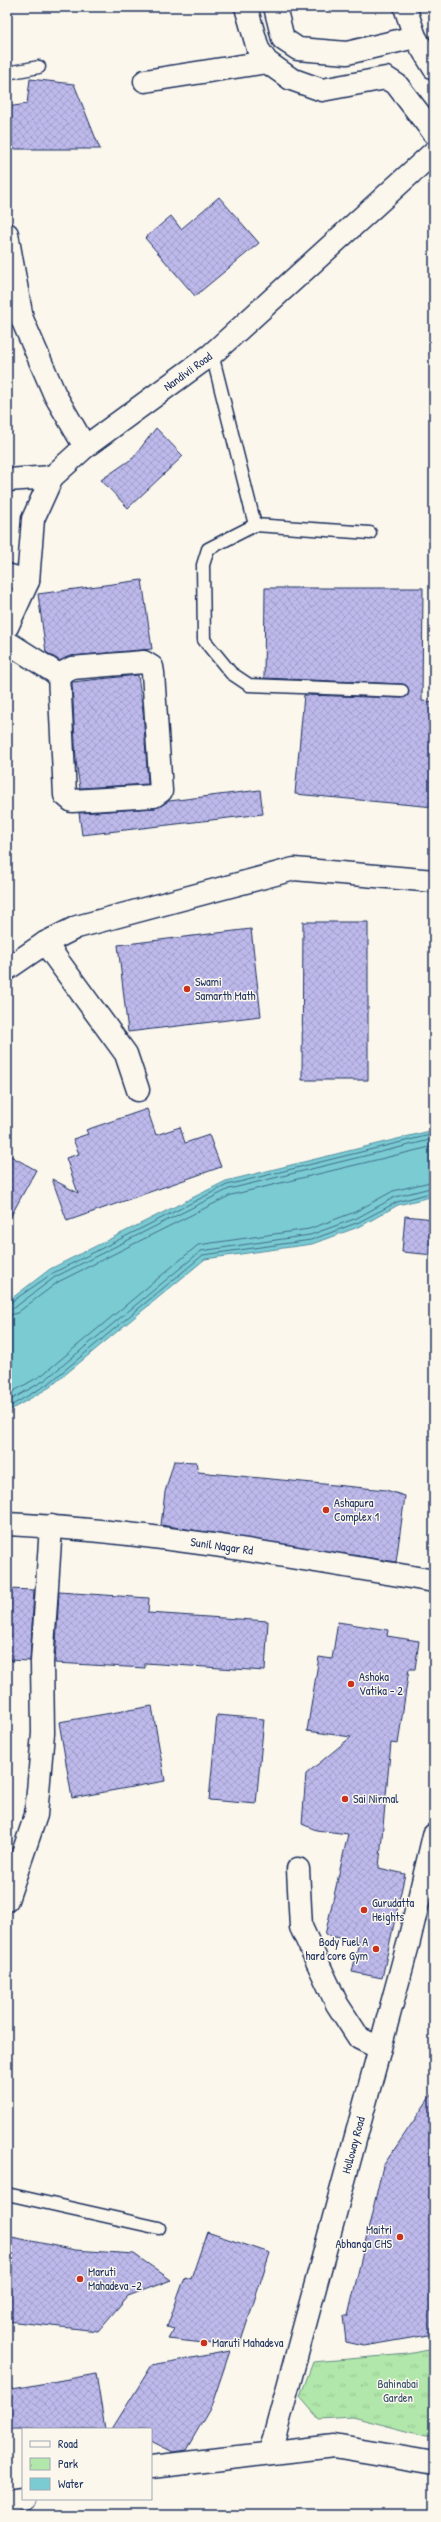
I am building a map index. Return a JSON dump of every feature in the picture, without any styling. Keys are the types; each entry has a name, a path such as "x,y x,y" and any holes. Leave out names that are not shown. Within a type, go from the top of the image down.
{"street":[{"path":"246,7 258,49 267,62 291,79 322,90 386,78 397,85 434,133"},
{"path":"275,7 283,39 298,49 347,53 415,37"},
{"path":"405,7 415,37 434,68"},
{"path":"347,53 353,84"},
{"path":"145,80 267,62"},
{"name":"Nandivii Road","path":"7,627 28,581 33,519 52,477 84,447 212,354 434,152"},
{"path":"7,234 14,321 84,447"},
{"path":"7,480 52,477"},
{"path":"7,575 28,581"},
{"path":"7,642 59,675"},
{"path":"144,662 149,664 153,673 162,787 159,794 76,802 67,799 59,675 72,668 144,662"},
{"path":"7,969 45,943 77,927 294,869 434,880"},
{"path":"45,943 126,1054 138,1090"},
{"name":"Sunil Nagar Rd","path":"7,1524 51,1526 259,1551 434,1581"},
{"path":"7,1900 36,1815 43,1733 42,1662 51,1526"},
{"name":"Holloway Road","path":"270,2453 409,1941 434,1835"},
{"path":"298,1869 302,1927 338,2004 354,2031 359,2038 379,2048"},
{"path":"152,2467 334,2446 434,2463"},
{"path":"7,2502 22,2499"}],"lane":[{"path":"7,73 39,67"},
{"path":"212,354 255,525"},
{"path":"370,533 255,525 208,550 203,565 204,640 216,657 231,673 249,685 402,691"},
{"path":"7,2194 159,2228"}],"green space":[{"name":"Bahinabai Garden","path":"434,2349 434,2435 426,2436 353,2417 319,2419 300,2397 313,2362 408,2354"}],"water":[{"path":"434,1130 434,1196 398,1205 361,1226 312,1244 205,1259 50,1387 7,1412 7,1302 50,1269 226,1181"}],"building":[{"path":"30,79 74,84 100,149 7,149 7,107 27,104"},
{"path":"219,197 259,243 195,296 145,238 171,216 181,229"},
{"path":"156,428 183,456 128,508 101,480 133,458"},
{"path":"142,580 152,649 71,656 60,661 46,652 38,594"},
{"path":"265,588 423,588 422,701 434,702 434,807 295,794 304,695 402,698 408,695 409,691 406,685 402,684 264,678"},
{"path":"138,675 143,711 148,784 80,788 76,761 72,682"},
{"path":"260,790 263,814 82,835 79,813 155,808 169,801"},
{"path":"303,922 368,922 368,1080 302,1080"},
{"path":"251,929 261,1016 128,1032 118,945"},
{"path":"147,1109 156,1135 180,1127 185,1143 209,1135 221,1167 67,1221 52,1179 78,1193 66,1158 79,1154 73,1139 88,1134 86,1130"},
{"path":"7,1154 36,1170 7,1223"},
{"path":"405,1216 434,1219 434,1255 402,1252"},
{"name":"Ashapura Complex 1","path":"174,1461 196,1462 198,1472 386,1490 405,1496 396,1562 161,1525 165,1492"},
{"path":"7,1589 34,1590 30,1661 7,1660"},
{"path":"59,1592 149,1598 148,1613 268,1621 265,1671 145,1663 145,1668 55,1663"},
{"path":"338,1622 388,1630 387,1636 419,1641 415,1669 409,1669 398,1744 391,1743 379,1868 405,1874 382,1978 352,1972 359,1942 325,1935 348,1834 316,1830 302,1824 306,1774 351,1737 307,1731 319,1657 332,1659"},
{"path":"152,1706 165,1781 72,1798 59,1722"},
{"path":"217,1715 264,1719 256,1804 209,1800"},
{"name":"Maitri Abhanga CHS","path":"434,2091 434,2334 364,2346 346,2342 343,2316 348,2316 383,2166"},
{"path":"207,2232 270,2253 239,2347 168,2339 174,2329 167,2327 185,2277 191,2279"},
{"name":"Maruti Mahadeva -2","path":"7,2236 75,2250 134,2254 171,2280 128,2296 98,2331 7,2321"},
{"path":"230,2351 211,2407 186,2450 173,2452 152,2442 152,2428 113,2428 152,2365"},
{"path":"96,2374 105,2428 7,2429 7,2390"}],"place":[{"name":"Swami Samarth Math","path":"187,989"},
{"name":"Ashapura Complex 1","path":"326,1510"},
{"name":"Ashoka Vatika - 2","path":"351,1684"},
{"name":"Sai Nirmal","path":"345,1799"},
{"name":"Gurudatta Heights","path":"364,1910"},
{"name":"Body Fuel A hard core Gym","path":"376,1949"},
{"name":"Maitri Abhanga CHS","path":"400,2237"},
{"name":"Maruti Mahadeva -2","path":"80,2279"},
{"name":"Maruti Mahadeva","path":"204,2343"}]}
